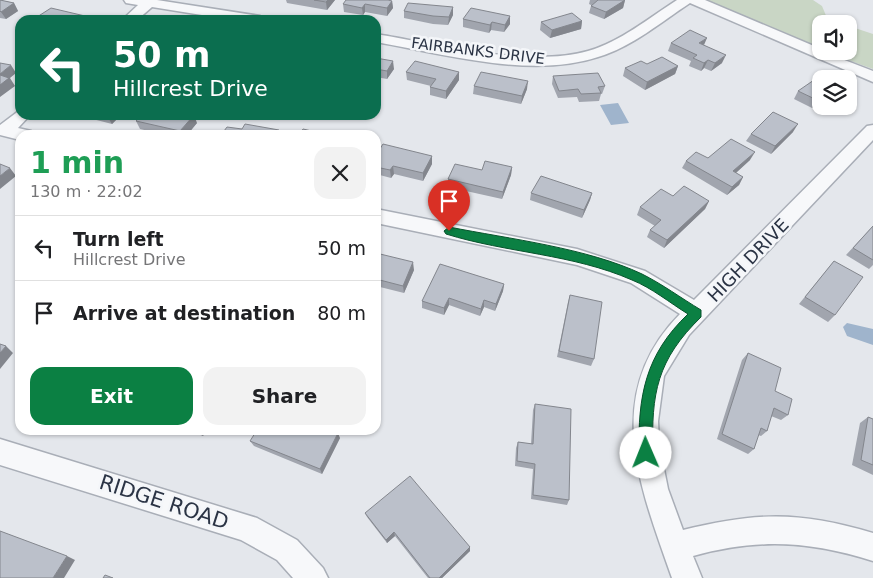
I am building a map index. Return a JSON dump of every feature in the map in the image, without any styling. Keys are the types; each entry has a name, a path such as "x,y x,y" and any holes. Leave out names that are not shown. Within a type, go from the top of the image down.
{"street":[{"path":"131,0 227,15"},
{"name":"FAIRBANKS DRIVE","path":"381,39 507,58 559,60 593,54 686,0"},
{"path":"694,0 873,77"},
{"path":"135,15 149,3"},
{"path":"3,130 16,120"},
{"name":"HIGH DRIVE","path":"687,578 654,493 646,453 645,414 652,376 681,328 873,130"},
{"path":"381,217 577,257 638,278 696,313"},
{"name":"RIDGE ROAD","path":"0,452 247,528 287,550 313,578"},
{"path":"676,546 740,531 790,529 841,536 873,547"}],"green space":[{"path":"705,0 813,0 822,6 826,15 812,15 812,46"},
{"path":"857,29 873,34 873,69 848,60 857,60"}],"water":[{"path":"618,103 629,123 611,125 600,105"},
{"path":"847,323 873,329 873,345 847,336 843,327"}],"building":[{"path":"0,0 14,3 1,12"},
{"path":"346,0 392,1 387,8 365,4 362,8 343,4"},
{"path":"598,0 625,0 606,12 591,6"},
{"path":"408,3 453,7 449,17 433,16 404,11"},
{"path":"51,8 81,15 40,15"},
{"path":"471,8 510,16 505,25 492,22 490,25 463,19"},
{"path":"572,13 582,21 552,30 541,22"},
{"path":"690,30 707,38 699,43 726,55 715,63 708,60 704,63 693,58 697,55 671,43"},
{"path":"662,57 678,66 647,82 625,68 641,61 647,64"},
{"path":"381,59 393,61 387,71 381,70"},
{"path":"415,61 459,72 446,91 430,87 436,79 406,72"},
{"path":"0,63 11,65 0,74"},
{"path":"481,72 528,81 522,96 474,86"},
{"path":"598,73 605,86 598,87 601,93 581,94 578,89 559,91 553,76"},
{"path":"0,75 9,78 0,85"},
{"path":"812,81 812,98 798,91"},
{"path":"773,112 798,124 775,146 751,134"},
{"path":"137,120 190,120 181,130"},
{"path":"245,124 279,130 225,130 227,127 242,129"},
{"path":"731,139 755,152 733,171 743,177 732,187 686,161 696,152 708,158"},
{"path":"383,144 432,156 423,173 393,166 390,170 381,168 381,147"},
{"path":"485,161 512,167 503,192 448,179 455,164 482,170"},
{"path":"0,164 10,168 0,176"},
{"path":"541,176 592,193 584,210 531,193"},
{"path":"684,186 709,201 667,240 650,230 661,220 640,207 661,189 673,196"},
{"path":"873,226 873,260 853,248"},
{"path":"381,254 413,262 403,286 381,280"},
{"path":"834,261 863,277 835,315 805,297"},
{"path":"440,264 504,284 496,304 484,300 481,309 449,298 444,308 422,301"},
{"path":"570,295 602,302 594,359 559,351"},
{"path":"0,344 6,346 0,353"},
{"path":"748,353 781,368 775,391 792,399 788,415 774,408 767,431 761,428 754,449 722,434"},
{"path":"535,404 571,409 569,500 533,495 535,464 517,461 518,442 533,444"},
{"path":"868,417 873,419 873,465 861,460"},
{"path":"254,435 337,435 320,469 250,441"},
{"path":"410,476 470,547 439,578 430,578 394,532 386,540 365,513"},
{"path":"0,531 67,556 53,578 0,578"}],"route":[{"path":"449,231 577,257 611,268 638,278 696,313 681,328 652,376 645,414 646,453"}]}
